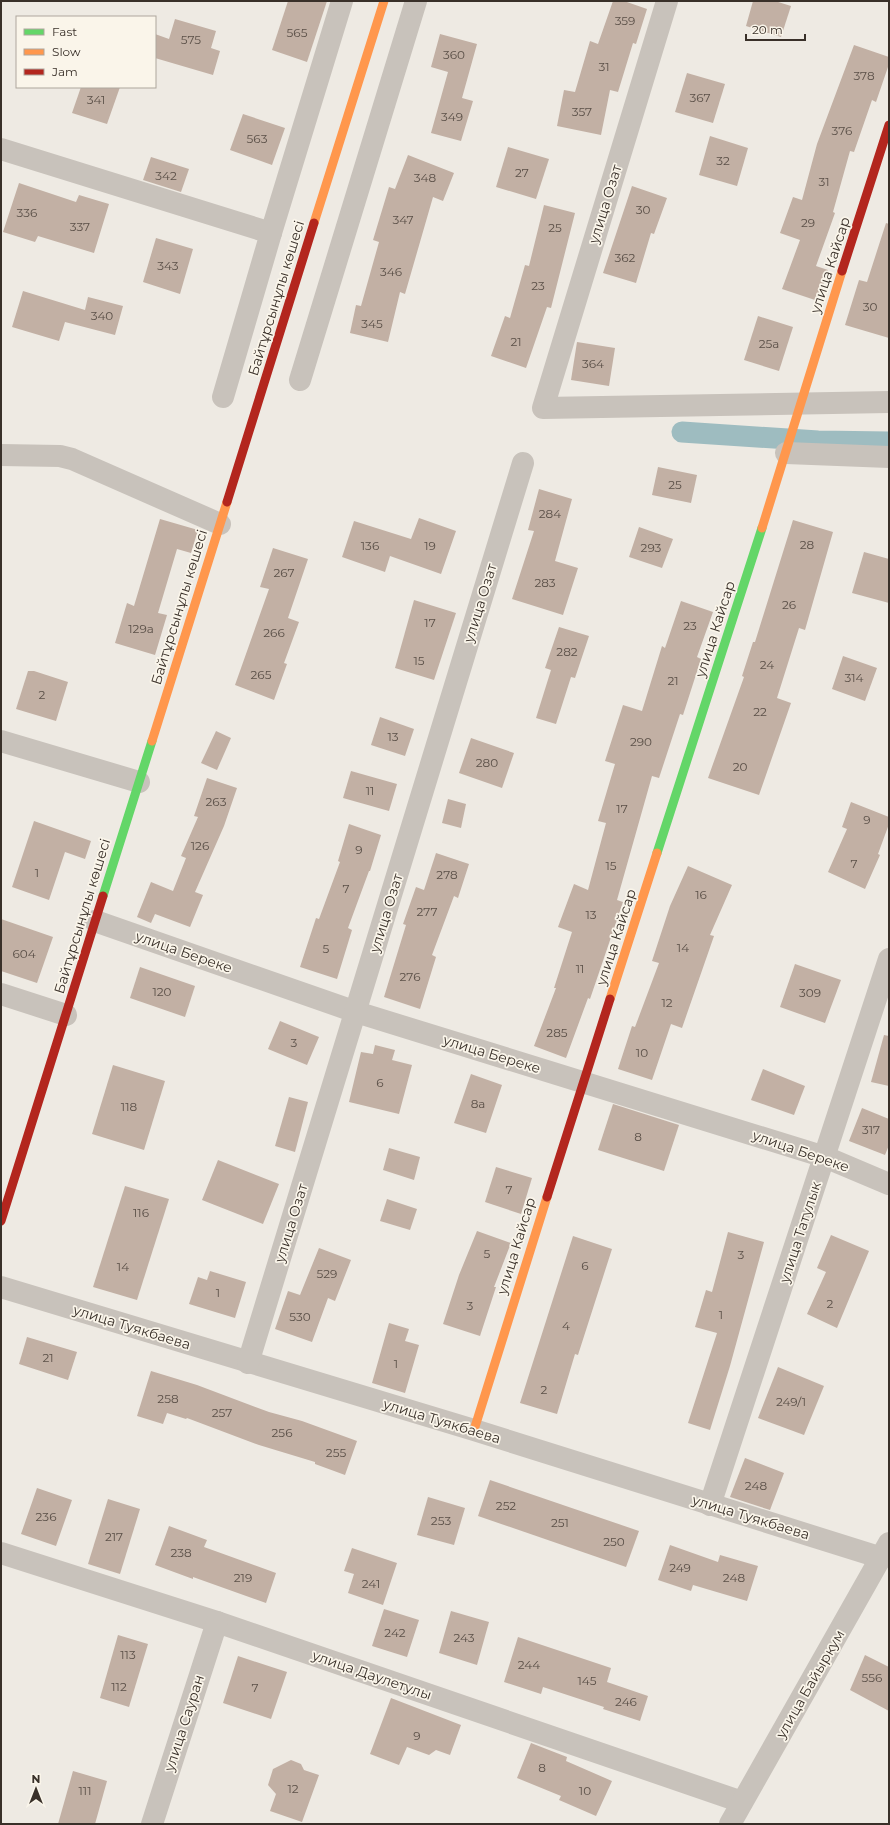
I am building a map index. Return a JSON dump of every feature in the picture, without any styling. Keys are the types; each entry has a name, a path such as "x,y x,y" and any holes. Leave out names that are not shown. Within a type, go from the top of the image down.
{"street":[{"path":"223,397 271,233 342,1"},
{"name":"Байтұрсынұлы көшесі","path":"1,1221 384,1"},
{"path":"300,380 416,1"},
{"name":"улица Озат","path":"667,1 543,408 799,408"},
{"name":"улица Кайсар","path":"474,1430 547,1192 584,1082 786,453 889,125"},
{"path":"1,149 271,233"},
{"path":"799,408 889,402"},
{"path":"786,453 889,457"},
{"path":"1,455 60,456 72,459 220,524"},
{"name":"улица Озат","path":"248,1363 523,463"},
{"path":"1,741 139,782"},
{"name":"улица Береке","path":"95,921 356,1012 825,1156 889,1184"},
{"name":"улица Татулык","path":"710,1505 889,959"},
{"path":"1,994 66,1015"},
{"name":"улица Туякбаева","path":"1,1288 474,1430 710,1505 885,1551"},
{"name":"улица Байыркум","path":"730,1824 885,1551"},
{"name":"улица Даулетулы","path":"1,1552 217,1622 742,1802"},
{"name":"улица Сауран","path":"152,1824 217,1622"}],"building":[{"path":"288,1 327,1 307,62 272,50"},
{"path":"613,1 624,1 647,9 636,44 633,43 618,92 610,90 601,135 557,126 564,90 575,92 590,41 598,44"},
{"path":"753,1 775,1 791,6 781,37 746,26"},
{"path":"175,19 216,31 211,48 220,51 213,75 156,58 156,34 169,39"},
{"path":"440,34 477,44 462,98 473,101 461,141 431,133 448,72 431,67"},
{"path":"854,45 889,57 889,64 876,102 872,100 854,152 850,151 833,212 835,213 816,266 828,270 818,301 782,289 800,240 780,233 793,197 802,200 817,144"},
{"path":"687,73 725,84 713,123 675,112"},
{"path":"81,88 120,88 107,124 72,113"},
{"path":"243,114 285,128 272,165 230,150"},
{"path":"710,136 748,148 737,186 699,175"},
{"path":"508,147 549,159 536,199 496,187"},
{"path":"408,155 454,173 443,201 433,197 405,294 400,292 388,342 350,333 356,305 361,306 379,242 373,240 389,187 395,189"},
{"path":"151,157 189,169 181,192 143,180"},
{"path":"19,183 76,202 79,195 109,204 94,253 38,236 35,242 3,232"},
{"path":"632,186 667,198 654,234 651,233 636,283 603,273"},
{"path":"544,205 575,213 551,308 547,307 526,368 491,356 505,316 510,318 525,265 529,266"},
{"path":"886,223 889,224 889,338 845,325 859,280 867,282"},
{"path":"156,238 193,249 180,294 143,282"},
{"path":"23,291 85,310 88,297 123,306 115,335 65,322 59,341 12,327"},
{"path":"758,316 793,327 779,371 744,360"},
{"path":"577,342 615,348 609,386 571,380"},
{"path":"658,467 697,475 691,503 652,495"},
{"path":"539,489 572,499 555,561 578,568 563,615 512,599 534,531 528,530"},
{"path":"419,518 456,531 441,574 390,556 385,572 342,557 354,521 411,539"},
{"path":"160,519 198,530 191,553 177,549 158,613 167,615 155,655 115,643 127,603 134,606"},
{"path":"793,520 833,532 805,630 799,628 777,698 791,703 759,795 708,778 744,677 742,676 753,642 755,642"},
{"path":"639,527 673,539 662,568 629,557"},
{"path":"273,548 308,559 288,618 299,622 284,663 287,664 274,700 235,685 269,589 260,587"},
{"path":"864,552 889,559 889,603 852,593"},
{"path":"414,600 456,613 434,680 395,668"},
{"path":"681,601 713,612 697,657 701,659 683,715 680,714 659,778 652,776 617,900 623,902 590,999 588,998 566,1058 534,1046 556,988 554,988 572,932 558,927 574,884 588,890 606,823 598,821 615,764 605,761 623,705 642,711 662,646 665,648"},
{"path":"559,627 589,636 575,678 571,677 556,724 536,718 551,670 545,668"},
{"path":"843,656 877,668 865,701 832,689"},
{"path":"28,671 34,671 68,682 56,721 16,709"},
{"path":"380,717 414,729 405,756 371,745"},
{"path":"216,731 231,738 217,770 201,763"},
{"path":"471,738 514,753 502,788 459,773"},
{"path":"351,771 397,784 389,811 343,798"},
{"path":"207,778 237,788 224,826 195,892 203,895 190,927 155,914 151,923 137,917 151,882 173,891 186,858 181,856 198,817 194,816"},
{"path":"448,799 466,804 461,828 442,823"},
{"path":"851,802 889,817 889,824 878,854 880,855 865,889 828,872 847,829 842,827"},
{"path":"34,821 91,841 85,859 65,852 49,900 12,887"},
{"path":"349,824 381,835 370,871 348,928 352,930 337,979 300,967 316,918 319,919 340,862 338,861"},
{"path":"436,853 469,864 458,898 454,896 432,955 436,957 420,1009 384,997 406,925 403,924 416,887 424,890"},
{"path":"688,866 732,885 710,935 714,936 682,1028 671,1024 652,1080 618,1069 632,1026 635,1027 659,963 652,961 670,906"},
{"path":"1,919 53,937 37,983 1,971"},
{"path":"795,964 841,980 825,1023 780,1007"},
{"path":"140,967 195,986 185,1017 130,998"},
{"path":"280,1021 319,1037 307,1065 268,1049"},
{"path":"884,1035 889,1036 889,1086 871,1082"},
{"path":"375,1045 395,1050 392,1060 412,1065 399,1114 349,1102 361,1052 373,1054"},
{"path":"113,1065 165,1081 144,1150 92,1134"},
{"path":"763,1069 805,1086 794,1115 751,1100"},
{"path":"471,1074 502,1085 486,1133 454,1123"},
{"path":"289,1097 308,1102 295,1152 275,1146"},
{"path":"613,1104 679,1125 664,1171 598,1150"},
{"path":"862,1108 889,1119 889,1145 885,1155 849,1141"},
{"path":"389,1148 420,1157 414,1180 383,1170"},
{"path":"218,1160 279,1184 263,1224 202,1200"},
{"path":"496,1167 532,1178 521,1214 485,1202"},
{"path":"125,1186 169,1199 137,1300 93,1287"},
{"path":"387,1199 417,1209 410,1230 380,1221"},
{"path":"477,1231 511,1243 494,1287 496,1287 480,1336 443,1324 459,1275"},
{"path":"728,1232 764,1242 730,1366 710,1430 688,1423 717,1333 695,1327 706,1290 712,1292"},
{"path":"831,1235 869,1251 837,1328 807,1314 826,1272 817,1268"},
{"path":"573,1236 612,1249 578,1355 575,1354 557,1414 520,1403"},
{"path":"319,1248 351,1260 335,1301 328,1298 312,1342 275,1329 288,1291 300,1295"},
{"path":"210,1271 246,1282 235,1318 189,1304 198,1277 207,1280"},
{"path":"389,1323 409,1329 405,1341 419,1345 405,1393 372,1383"},
{"path":"27,1337 77,1352 68,1380 19,1364"},
{"path":"778,1367 824,1386 804,1435 758,1418"},
{"path":"151,1371 197,1385 269,1412 302,1421 357,1441 345,1475 315,1464 315,1462 259,1445 187,1418 186,1419 167,1413 163,1424 137,1416"},
{"path":"745,1458 784,1473 770,1510 730,1497"},
{"path":"490,1480 639,1531 626,1567 478,1516"},
{"path":"37,1488 72,1500 56,1546 21,1534"},
{"path":"428,1497 465,1508 454,1545 417,1535"},
{"path":"108,1499 140,1509 120,1574 88,1564"},
{"path":"169,1526 207,1540 204,1547 276,1573 266,1603 155,1565"},
{"path":"670,1545 718,1562 720,1555 758,1566 747,1601 693,1585 691,1591 658,1580"},
{"path":"352,1548 397,1563 383,1605 348,1593 354,1574 344,1571"},
{"path":"384,1609 419,1620 407,1657 372,1646"},
{"path":"451,1611 489,1622 477,1665 439,1653"},
{"path":"118,1635 148,1644 129,1707 100,1698"},
{"path":"518,1637 611,1668 607,1682 648,1696 640,1721 603,1709 604,1707 543,1687 541,1694 504,1682"},
{"path":"865,1655 889,1667 889,1711 850,1690"},
{"path":"238,1656 287,1672 271,1719 223,1703"},
{"path":"391,1698 461,1725 450,1755 436,1750 429,1755 407,1747 399,1765 370,1754"},
{"path":"531,1743 567,1757 566,1761 612,1781 596,1816 559,1800 561,1796 517,1778"},
{"path":"291,1760 301,1764 304,1770 319,1775 302,1822 270,1811 276,1794 268,1785 273,1769"},
{"path":"73,1771 107,1781 95,1824 58,1824"}],"waterway":[{"path":"682,432 818,441 889,442"}],"traffic: fast":[{"path":"657,853 762,528"},
{"path":"103,896 152,741"}],"traffic: slow":[{"path":"314,223 384,1"},
{"path":"762,528 842,271"},
{"path":"152,741 227,502"},
{"path":"610,999 657,853"},
{"path":"474,1430 547,1197"}],"traffic: jam":[{"path":"842,271 889,125"},
{"path":"227,502 314,223"},
{"path":"1,1221 103,896"},
{"path":"547,1197 610,999"}]}
